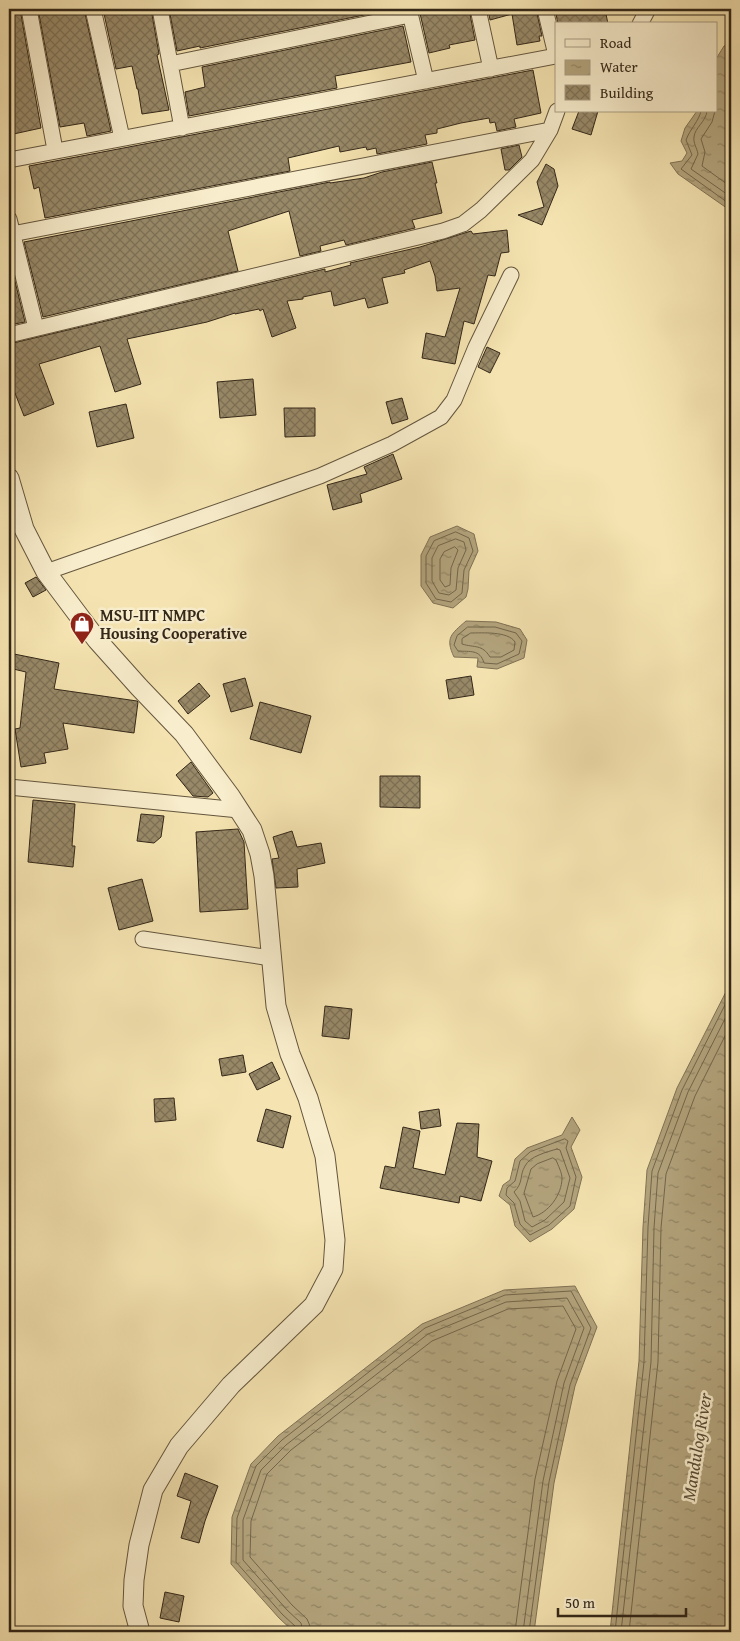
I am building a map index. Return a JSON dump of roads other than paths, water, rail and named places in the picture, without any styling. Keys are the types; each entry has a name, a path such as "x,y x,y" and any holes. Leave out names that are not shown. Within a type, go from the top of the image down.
{"street":[{"path":"29,9 55,150"},
{"path":"93,9 122,138"},
{"path":"160,9 182,128"},
{"path":"478,9 491,68"},
{"path":"544,9 555,52"},
{"path":"641,22 648,9"},
{"path":"170,64 410,12 426,81"},
{"path":"9,160 555,56"},
{"path":"9,335 434,233 463,224 481,210 532,160 550,130 557,112"},
{"path":"12,234 550,130"},
{"path":"9,218 36,328"},
{"path":"46,572 320,476 392,444 441,417 454,400 476,346 511,276"},
{"path":"9,478 24,529 46,572 96,640 184,734 252,830 260,854 264,876 271,958 279,1016 290,1054 308,1098 325,1156 335,1240 333,1269 314,1305 231,1385 179,1446 153,1490 139,1545 134,1580 133,1606 140,1632"},
{"path":"9,787 239,810"},
{"path":"142,939 271,958"}],"water":[{"path":"731,43 731,211 678,174 670,163 682,161 687,153 681,141 685,128 696,112 718,112 718,56 724,46"},
{"path":"457,526 474,534 478,551 469,571 466,597 453,608 433,603 421,586 421,555 430,537"},
{"path":"466,621 496,622 520,629 527,640 524,658 497,669 477,667 478,658 454,657 450,645 451,637"},
{"name":"Mandulog River","path":"731,982 731,1632 610,1632 639,1361 643,1227 647,1170 677,1088"},
{"path":"572,1117 580,1130 571,1147 582,1177 574,1209 552,1229 530,1242 515,1226 510,1205 499,1196 503,1185 510,1180 515,1159 527,1148 562,1135"},
{"path":"575,1286 597,1327 575,1386 554,1483 534,1632 294,1632 231,1564 232,1517 251,1464 278,1436 422,1324 504,1290"}],"place":[{"name":"MSU-IIT NMPC Housing Cooperative","path":"82,645"}]}
